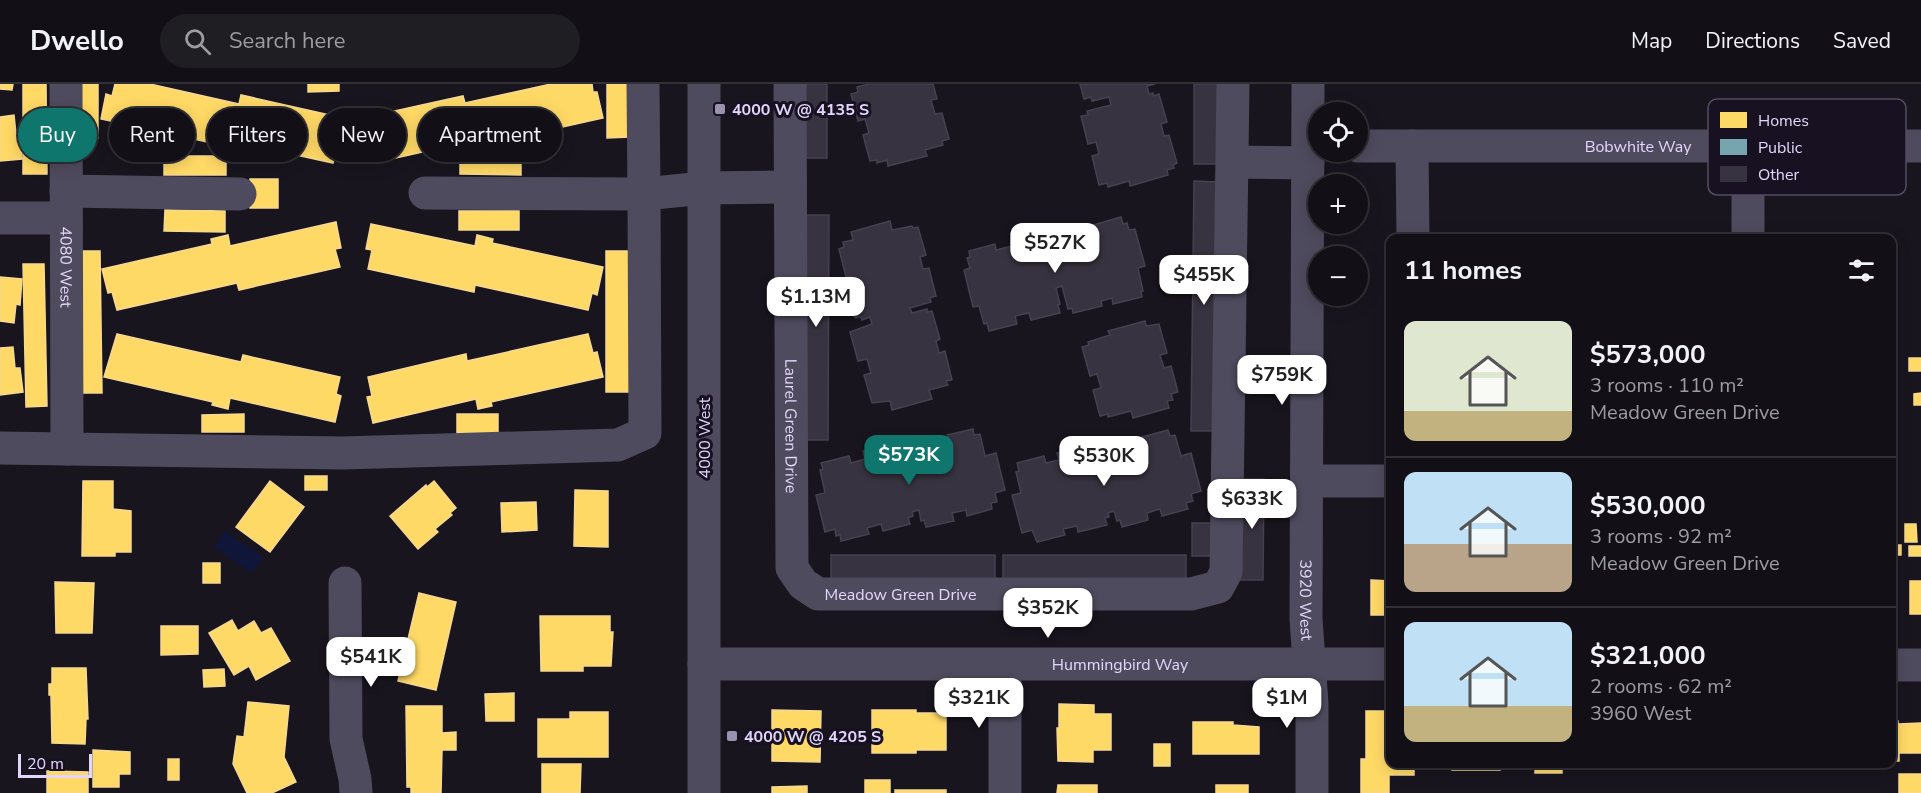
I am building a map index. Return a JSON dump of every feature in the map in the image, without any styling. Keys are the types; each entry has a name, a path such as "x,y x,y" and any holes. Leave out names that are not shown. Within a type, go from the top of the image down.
{"street":[{"name":"4080 West","path":"66,84 68,448"},
{"path":"0,448 354,453 618,445 645,433 644,84"},
{"name":"4000 West","path":"704,84 704,793"},
{"name":"Laurel Green Drive","path":"789,84 792,568 803,584"},
{"path":"1233,84 1233,162 1308,152"},
{"name":"3920 West","path":"1308,84 1309,102"},
{"name":"Bobwhite Way","path":"1368,146 1708,146"},
{"path":"1412,146 1413,234"},
{"name":"Meadow Green Drive","path":"803,584 818,594 1191,594 1218,586 1226,572 1233,162"},
{"name":"3920 West","path":"1312,162 1306,619 1312,704 1312,793"},
{"path":"424,194 644,194 704,188 789,187"},
{"path":"0,218 66,204 240,194"},
{"path":"1748,195 1748,234"},
{"path":"1307,481 1386,481"},
{"path":"345,583 346,739 356,779 356,793"},
{"name":"Hummingbird Way","path":"704,664 1386,664"},
{"path":"1005,665 1005,793"},
{"path":"1896,665 1921,665"}],"water":[{"path":"225,531 263,557 252,573 214,547"}],"building: Homes":[{"path":"0,84 13,84 12,90 0,89"},
{"path":"23,84 46,84 46,108 23,108"},
{"path":"76,84 98,84 98,138 97,108 76,108"},
{"path":"115,84 150,84 239,104 241,95 299,108 207,108 207,142 195,139 195,108 109,108 109,121 101,119 106,94 112,96"},
{"path":"308,84 339,84 339,91 308,92"},
{"path":"551,84 592,84 593,92 597,92 603,118 562,127 562,108 418,108 418,153 406,156 406,108 463,96 465,103"},
{"path":"607,84 629,84 630,137 607,138"},
{"path":"307,110 319,113 319,160 307,157"},
{"path":"14,115 16,134 18,133 18,159 0,161 0,117"},
{"path":"195,156 207,156 207,162 226,162 226,175 164,175 164,162 195,162"},
{"path":"23,162 47,162 47,174 23,174"},
{"path":"460,162 521,162 521,175 460,174"},
{"path":"250,179 278,179 278,208 250,208"},
{"path":"165,210 225,211 225,232 164,231"},
{"path":"459,211 519,211 519,230 459,230"},
{"path":"336,222 341,248 335,249 340,267 239,290 237,283 117,310 112,292 108,293 102,269 212,244 211,239 228,235 230,246"},
{"path":"371,224 475,246 477,235 493,239 492,243 603,267 597,295 592,293 588,310 475,285 474,292 368,269 372,250 366,249"},
{"path":"77,251 100,251 102,393 80,393"},
{"path":"606,251 629,251 630,392 606,392"},
{"path":"23,264 44,264 47,406 26,407"},
{"path":"0,277 22,279 20,305 16,304 14,323 0,321"},
{"path":"117,334 241,362 243,355 340,377 336,394 341,396 335,422 230,398 228,409 212,405 213,402 104,377"},
{"path":"588,334 593,353 597,352 603,377 491,402 492,406 478,409 476,399 373,423 367,397 372,396 368,377 466,354 467,361"},
{"path":"13,347 15,368 20,368 23,392 0,395 0,348"},
{"path":"1909,358 1921,358 1921,371 1909,371"},
{"path":"1921,393 1921,405 1914,405 1914,394"},
{"path":"244,414 244,432 202,432 202,415"},
{"path":"457,414 498,414 498,433 457,433"},
{"path":"305,476 327,476 327,490 305,490"},
{"path":"83,481 113,481 113,509 131,511 131,552 115,552 115,556 82,556"},
{"path":"270,481 304,507 270,552 236,527"},
{"path":"434,481 456,508 450,513 452,515 435,529 438,532 418,549 390,516 426,485 427,487"},
{"path":"575,490 608,491 608,547 574,546"},
{"path":"536,502 537,530 502,532 501,503"},
{"path":"1905,524 1916,524 1917,542 1905,542"},
{"path":"1896,545 1901,545 1901,555 1896,555"},
{"path":"1909,546 1921,546 1921,556 1909,556"},
{"path":"203,563 220,563 220,583 203,583"},
{"path":"1371,580 1386,581 1386,615 1371,615"},
{"path":"1910,581 1921,581 1921,614 1910,614"},
{"path":"55,582 94,583 92,633 56,633"},
{"path":"419,593 456,602 436,690 398,681"},
{"path":"540,616 610,616 610,632 613,632 611,666 583,666 583,671 541,671"},
{"path":"232,620 238,631 254,621 261,633 271,628 290,661 256,680 249,666 234,675 209,633"},
{"path":"161,626 198,626 198,654 161,655"},
{"path":"52,668 86,668 88,719 86,719 85,744 52,743 49,684 52,684"},
{"path":"224,669 225,686 204,687 203,670"},
{"path":"514,693 514,721 486,721 485,694"},
{"path":"248,702 289,706 284,757 296,782 272,793 247,793 233,764 237,736 244,737"},
{"path":"1059,704 1094,705 1094,714 1111,714 1111,750 1093,750 1093,762 1058,761"},
{"path":"406,706 442,706 442,733 456,732 456,750 442,750 441,793 411,793 411,787 407,787"},
{"path":"772,710 821,711 820,762 772,761"},
{"path":"872,710 946,713 946,750 872,753"},
{"path":"1366,711 1386,711 1386,768 1414,768 1414,775 1389,775 1389,793 1361,793 1361,759 1366,759"},
{"path":"570,712 608,712 608,757 538,757 538,719 570,719"},
{"path":"1896,721 1898,724 1921,723 1921,753 1899,753 1899,761 1896,761"},
{"path":"1193,722 1233,722 1233,725 1259,727 1259,754 1193,754"},
{"path":"1154,744 1170,744 1170,766 1154,766"},
{"path":"93,750 130,752 130,774 119,774 119,787 93,787"},
{"path":"168,759 179,759 179,780 168,780"},
{"path":"542,764 581,764 580,793 542,793"},
{"path":"1452,768 1500,768 1500,770 1452,770"},
{"path":"1535,768 1562,768 1562,773 1535,773"},
{"path":"47,771 88,772 88,793 47,793"},
{"path":"1899,774 1921,774 1921,793 1899,793"},
{"path":"865,780 890,780 890,793 865,793"},
{"path":"1058,785 1097,785 1097,793 1057,793"},
{"path":"1216,785 1248,785 1248,793 1216,793"},
{"path":"807,786 807,793 772,793 772,787"},
{"path":"895,790 946,790 946,793 895,793"}],"building: Public":[{"path":"1551,233 1606,233 1606,234"}],"building: Other":[{"path":"804,84 827,84 827,158 804,158"},
{"path":"869,84 933,84 937,99 931,100 935,114 942,113 949,139 942,141 943,145 925,150 927,156 888,166 887,160 877,163 877,160 870,161 863,135 869,133 865,119 858,121 851,94 858,92 857,87"},
{"path":"1080,84 1155,84 1147,86 1149,94 1153,93 1153,96 1159,94 1167,122 1161,124 1164,136 1169,135 1177,163 1173,165 1174,168 1167,170 1168,175 1130,186 1129,181 1108,187 1107,183 1099,185 1092,156 1099,154 1096,142 1088,144 1081,116 1088,115 1087,111 1111,105 1109,97 1092,101 1091,97 1084,99"},
{"path":"1194,84 1218,84 1217,164 1194,164"},
{"path":"1194,181 1218,182 1215,431 1191,431"},
{"path":"805,215 829,215 828,440 803,440"},
{"path":"1121,217 1123,224 1127,223 1129,230 1135,229 1145,266 1138,268 1143,291 1141,291 1142,297 1113,304 1112,298 1101,301 1102,306 1073,313 1072,308 1068,309 1062,286 1056,288 1060,313 1031,320 1029,313 1015,316 1017,324 989,331 987,323 984,324 979,306 973,307 964,270 970,268 967,258 970,257 969,251 995,244 996,250 1012,246 1011,240 1037,234 1038,239 1042,238 1046,250 1052,249 1052,236 1081,228 1082,234 1094,231 1093,225"},
{"path":"890,221 892,230 918,227 926,255 920,257 923,269 929,268 936,296 930,298 931,302 910,308 912,313 927,309 927,312 932,311 940,339 936,341 939,353 945,351 952,380 946,381 948,385 929,390 932,399 892,410 890,401 872,403 864,375 871,373 867,359 858,361 850,332 872,324 870,317 862,320 861,317 855,318 848,290 854,288 851,276 846,277 839,249 844,247 843,242 853,240 851,232"},
{"path":"1145,321 1146,326 1159,324 1167,353 1160,355 1164,368 1171,366 1178,392 1171,394 1173,400 1167,401 1169,408 1133,418 1131,411 1108,417 1108,414 1100,416 1093,390 1101,388 1097,374 1090,376 1082,347 1089,345 1088,342 1110,335 1108,331"},
{"path":"973,429 974,435 980,434 985,456 996,453 1005,490 995,493 997,502 991,503 992,509 967,516 966,510 952,513 954,521 926,527 924,520 921,521 919,510 912,512 913,516 908,518 910,524 883,531 881,524 867,528 869,534 841,541 840,535 836,536 835,529 825,532 816,495 825,493 820,470 823,469 821,463 849,456 851,463 865,459 863,451 890,445 891,452 896,451 902,475 909,473 904,454 908,453 906,447 934,440 936,446 949,442 947,435"},
{"path":"1168,430 1170,436 1175,435 1181,456 1191,453 1201,491 1191,494 1193,501 1186,503 1188,509 1162,516 1160,509 1147,513 1148,520 1122,527 1114,511 1108,513 1109,517 1105,518 1107,525 1078,532 1077,526 1063,529 1065,535 1037,542 1032,530 1022,533 1012,495 1021,493 1016,472 1019,471 1017,463 1044,456 1046,463 1059,460 1057,453 1085,446 1087,451 1091,451 1097,475 1104,473 1100,455 1103,454 1101,448 1128,441 1129,447 1143,443 1142,437"},
{"path":"1241,479 1264,479 1263,580 1240,580"},
{"path":"1192,523 1214,523 1214,556 1192,556"},
{"path":"831,555 995,555 995,580 831,580"},
{"path":"1003,555 1186,555 1186,579 1003,579"}],"place":[{"name":"4000 W @ 4135 S","path":"720,109"},
{"name":"4000 W @ 4205 S","path":"732,736"}]}
